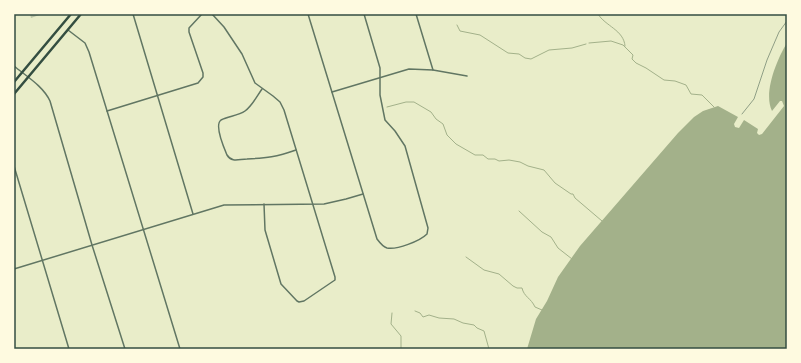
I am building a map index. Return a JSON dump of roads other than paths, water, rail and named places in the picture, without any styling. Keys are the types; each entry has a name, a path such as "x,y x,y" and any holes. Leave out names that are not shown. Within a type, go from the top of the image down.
{"main road":[{"path":"14,82 71,14"},
{"path":"14,94 81,14"}],"street":[{"path":"133,14 193,214"},
{"path":"107,111 198,83 203,77 189,28 202,14"},
{"path":"212,14 224,27 242,54 255,83 274,96 280,102 284,110 335,274 335,280 309,298 299,302 281,284 265,230 264,204"},
{"path":"308,14 377,239 384,247 389,248 416,242 427,234 427,218 405,146 395,131 385,120 380,95 381,77 378,60 364,14"},
{"path":"416,14 433,70"},
{"path":"68,30 87,46 180,349"},
{"path":"14,66 47,94 50,101 92,245 125,349"},
{"path":"332,92 409,69 433,70 467,76"},
{"path":"262,89 244,112 221,120 219,123 218,130 227,155 233,161 274,157 296,150"},
{"path":"14,166 69,349"},
{"path":"14,269 227,204 313,204 336,202 363,194"}],"waterway":[{"path":"598,14 605,22 618,32 624,41 625,46"},
{"path":"457,25 460,31 480,35 508,53 519,54 525,58 531,59 549,50 572,48 586,44"},
{"path":"589,43 611,41 623,45 633,55 632,59 636,63 664,80 675,81 686,85 691,94 702,95 714,107"},
{"path":"387,107 406,102 414,102 431,112 436,119 443,124 447,135 456,144 475,155 483,155 488,159 495,159 499,161 509,160 520,162 528,166 544,170 555,183 573,194 575,198 602,221"},
{"path":"519,211 542,232 551,237 558,248 572,259"},
{"path":"466,257 484,270 499,274 513,286 522,288 524,294 535,307 542,310"},
{"path":"415,311 420,313 423,317 429,315 439,318 454,319 463,323 474,325 484,331 489,349"},
{"path":"392,313 391,324 401,336 401,349"}]}
